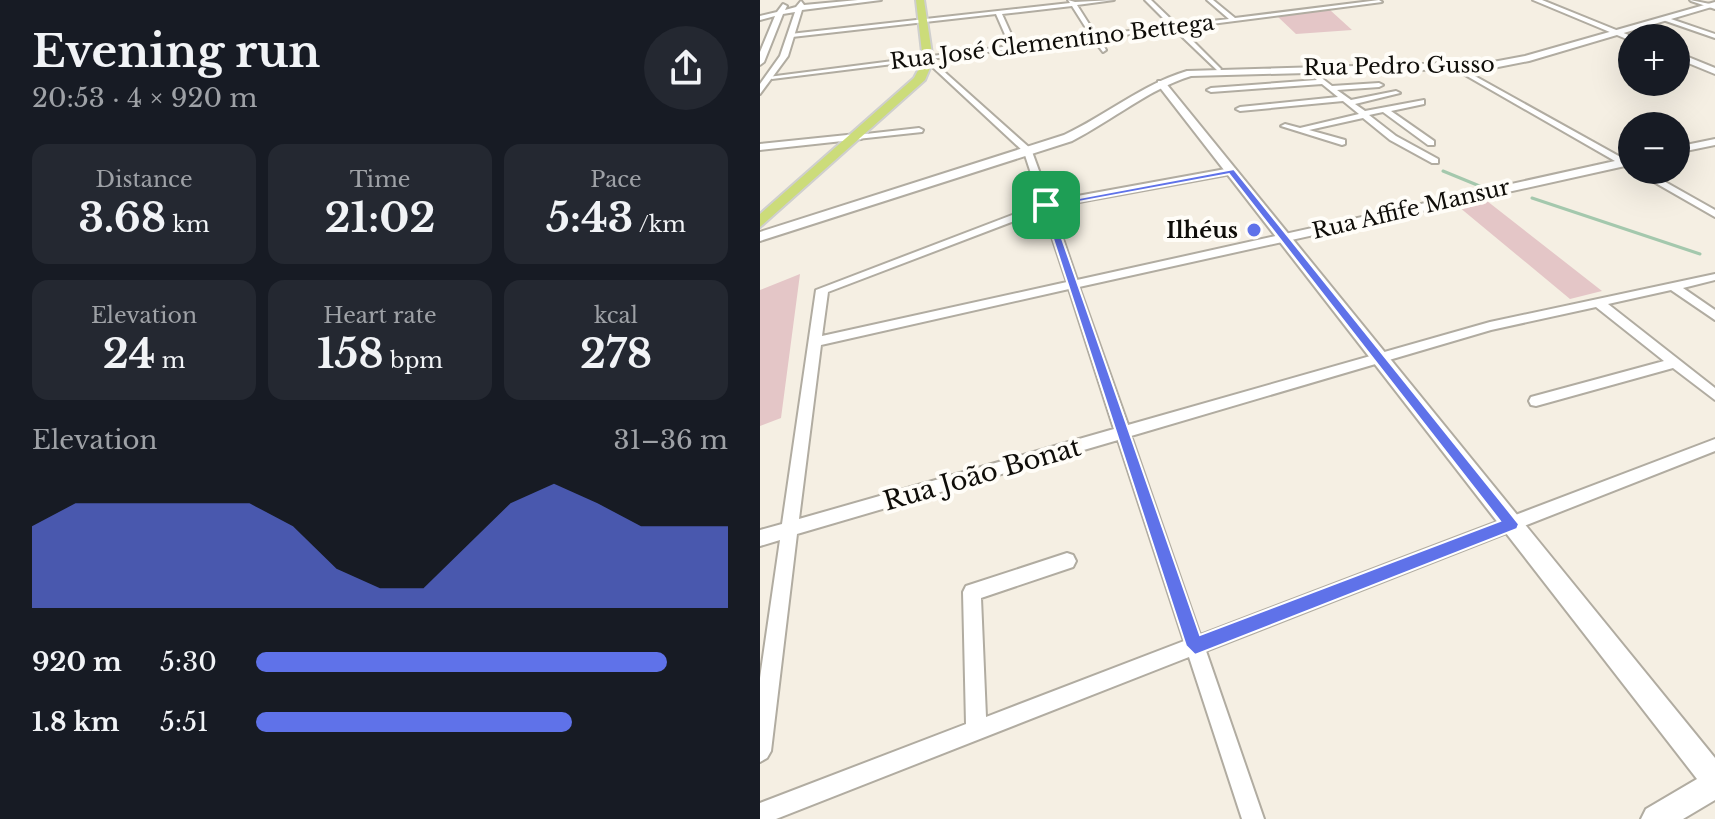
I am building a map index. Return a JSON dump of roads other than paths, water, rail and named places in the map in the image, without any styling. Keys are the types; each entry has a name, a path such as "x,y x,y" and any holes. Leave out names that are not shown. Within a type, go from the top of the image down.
{"main road":[{"path":"760,222 922,75 928,59 920,0"},
{"name":"Rua Pedro Gusso","path":"1647,24 1714,7"},
{"name":"Rua Pedro Gusso","path":"760,237 1028,151 1094,126 1161,83 1219,70 1455,67 1509,63 1618,32"},
{"path":"922,75 940,73"}],"street":[{"path":"760,62 785,0"},
{"path":"760,18 779,16 801,4 878,0"},
{"path":"792,35 1111,0"},
{"path":"1148,0 1219,70"},
{"path":"1210,0 1234,20"},
{"path":"1536,0 1618,32"},
{"path":"1693,0 1714,7"},
{"path":"1071,2 1103,50"},
{"name":"Rua José Clementino Bettega","path":"772,77 1379,2"},
{"path":"760,91 772,77 792,35 801,4"},
{"path":"998,12 1014,47"},
{"path":"1665,19 1715,36"},
{"path":"928,59 1028,151 1253,819"},
{"path":"1690,61 1715,71"},
{"path":"1455,67 1618,157"},
{"path":"1306,68 1401,143 1435,161"},
{"path":"1161,83 1715,782 1656,819"},
{"path":"1211,90 1379,85"},
{"path":"1240,109 1347,101 1396,93"},
{"path":"1300,130 1421,102"},
{"path":"1385,110 1431,143"},
{"path":"1285,126 1342,142"},
{"path":"760,147 919,130"},
{"path":"1690,147 1715,142"},
{"name":"Rua Affife Mansur","path":"815,342 1618,165"},
{"path":"760,751 822,290 1046,205 1231,171"},
{"path":"1662,184 1715,214"},
{"name":"Rua João Bonat","path":"760,538 1490,326 1715,277"},
{"path":"1673,286 1715,316"},
{"path":"1598,302 1715,395"},
{"path":"1536,401 1675,363"},
{"path":"760,814 1715,445"},
{"path":"976,731 972,592 1067,561"}],"waterway":[{"path":"1443,171 1482,187"},
{"path":"1532,198 1700,254"}],"place":[{"name":"Ilhéus","path":"1254,230"}]}
